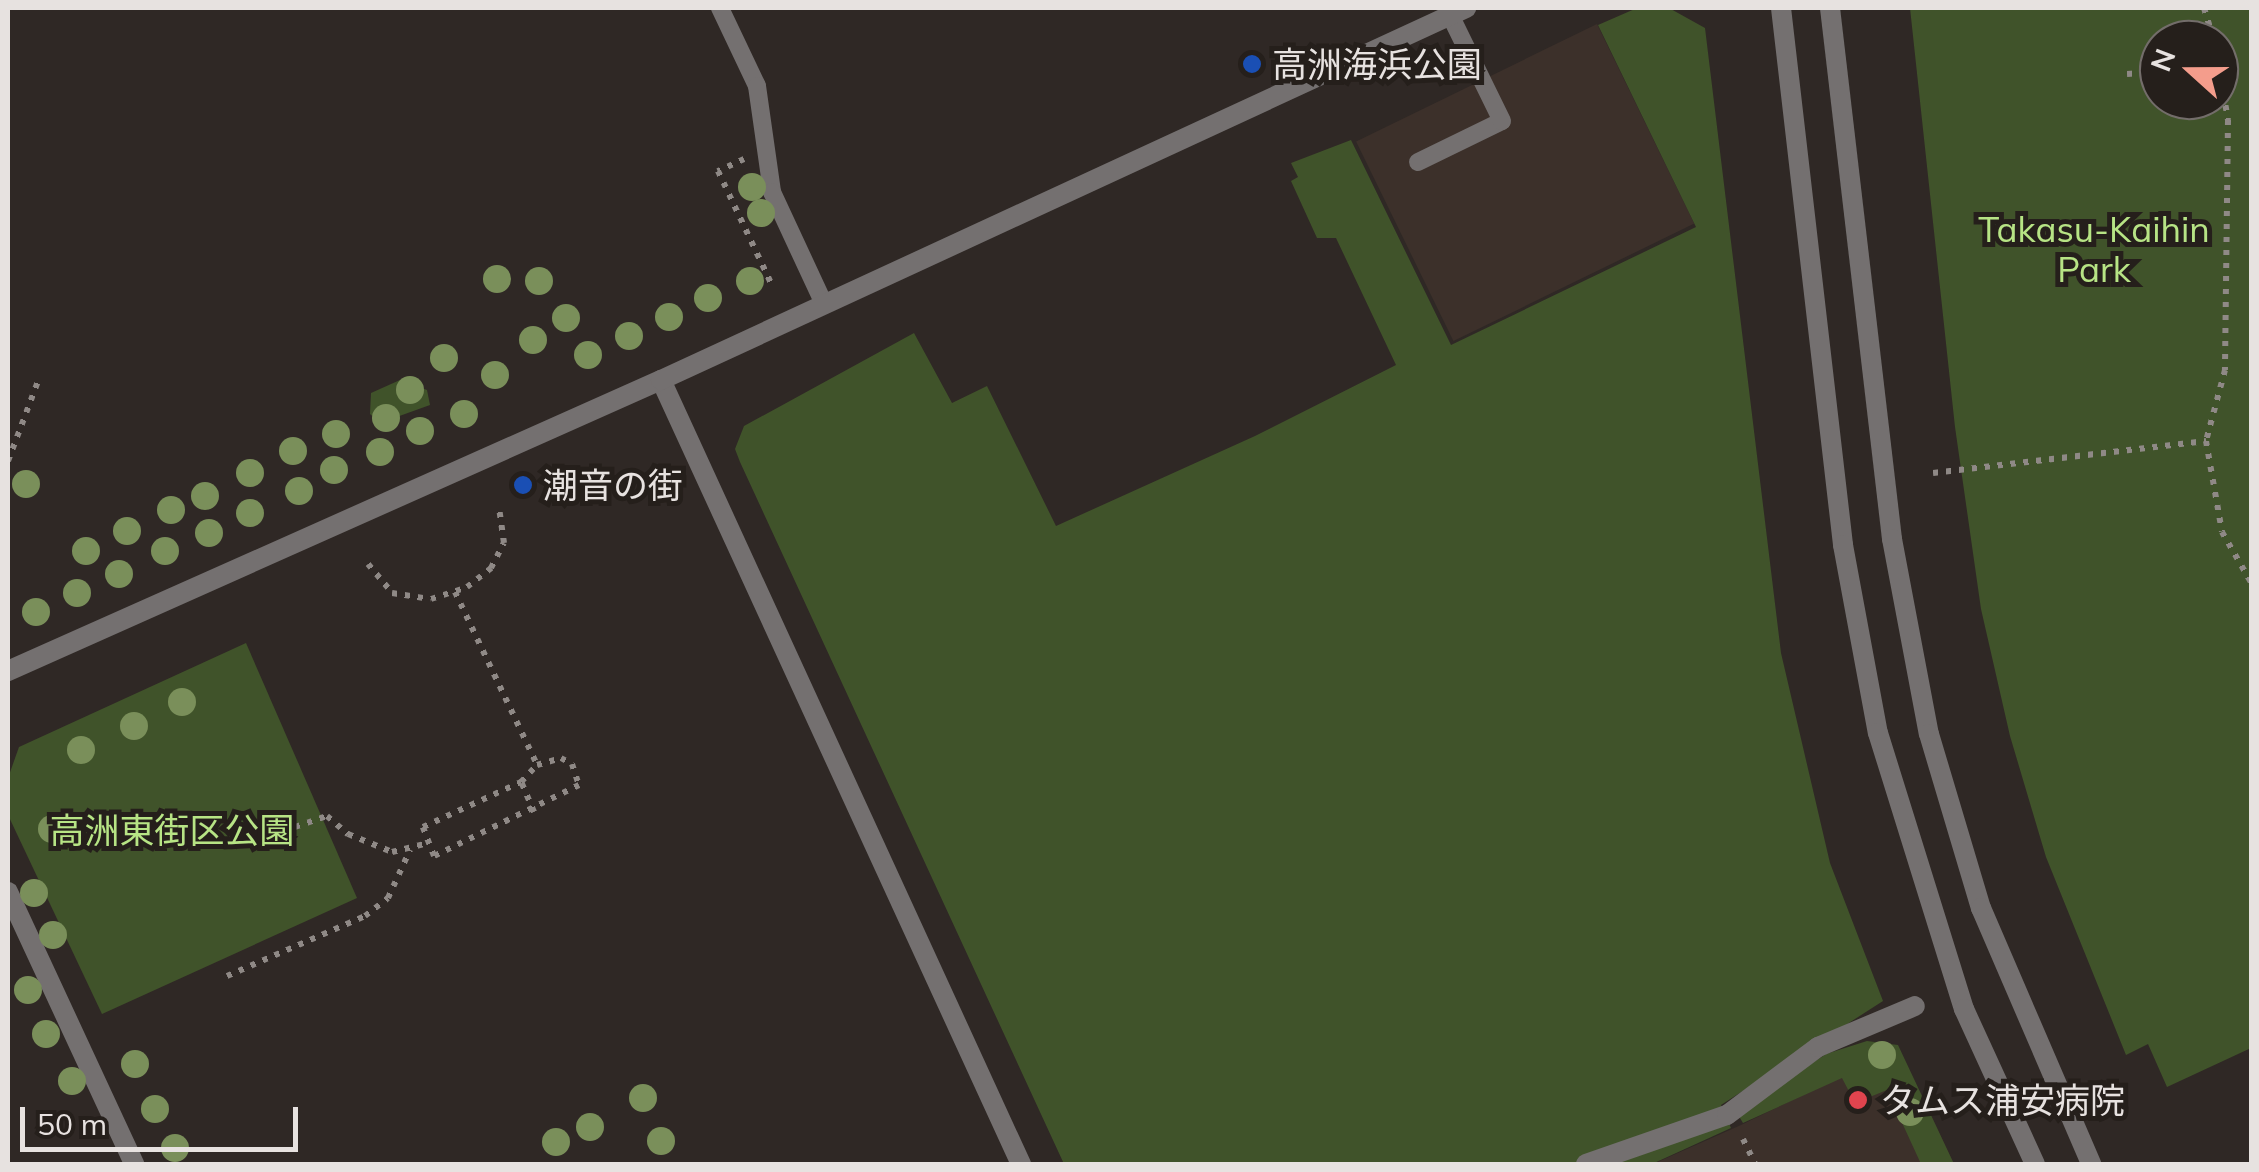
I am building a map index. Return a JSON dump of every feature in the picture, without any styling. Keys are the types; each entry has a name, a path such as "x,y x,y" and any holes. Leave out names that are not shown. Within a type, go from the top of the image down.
{"street":[{"path":"1781,8 1843,545 1870,700 1902,824 1964,1009 2035,1164"},
{"path":"1830,8 1892,539 1929,734 1980,908 2091,1164"},
{"path":"8,670 661,380 1458,11"},
{"path":"661,380 1021,1164"},
{"path":"8,892 134,1164"},
{"path":"1586,1164 1727,1115 1818,1047 1915,1006"}],"lane":[{"path":"720,8 757,86 772,192 824,304"},
{"path":"1418,162 1502,122 1458,11"}],"path":[{"path":"2127,74 2139,73"},
{"path":"2228,120 2225,370 2206,441 2222,532 2252,584"},
{"path":"8,461 38,382"},
{"path":"1933,473 2206,441"},
{"path":"368,564 392,593 431,599 455,592 491,568 504,543 500,506"},
{"path":"455,592 537,765"},
{"path":"561,758 572,764 580,786 534,812 434,856 423,828 521,782 537,765 561,758"},
{"path":"521,782 534,812"},
{"path":"294,827 328,816 372,847 410,850 429,843"},
{"path":"227,976 364,916 388,898 410,850"}],"shaded area":[{"path":"1597,24 1694,224 1453,341 1356,141"},
{"name":"タムス浦安病院","path":"1899,1048 1954,1164 1653,1164 1741,1125"}],"green space":[{"path":"1637,8 1669,8 1705,28 1781,653 1830,863 1883,1001 1721,1105 1731,1128 1652,1164 1064,1164 740,462 735,449 744,426 914,333 952,403 987,386 1056,526 1255,436 1396,365 1336,238 1317,238 1291,181 1298,177 1291,163 1351,140 1451,345 1696,227 1598,25"},
{"name":"Takasu-Kaihin Park","path":"1910,8 2251,8 2251,1048 2167,1087 2148,1044 2126,1055 2046,857 2010,736 1981,609 1955,427"},
{"path":"400,380 427,390 430,405 380,423 370,414 371,393"},
{"name":"高洲東街区公園","path":"246,643 357,898 102,1014 8,815 8,778 19,747"},
{"path":"1867,1041 1898,1045 1954,1164 1921,1164 1887,1090 1855,1103 1842,1078 1743,1123 1737,1113 1826,1054"}],"place":[{"name":"高洲海浜公園","path":"1252,64"},
{"name":"潮音の街","path":"523,485"},
{"name":"タムス浦安病院","path":"1858,1100"}]}
